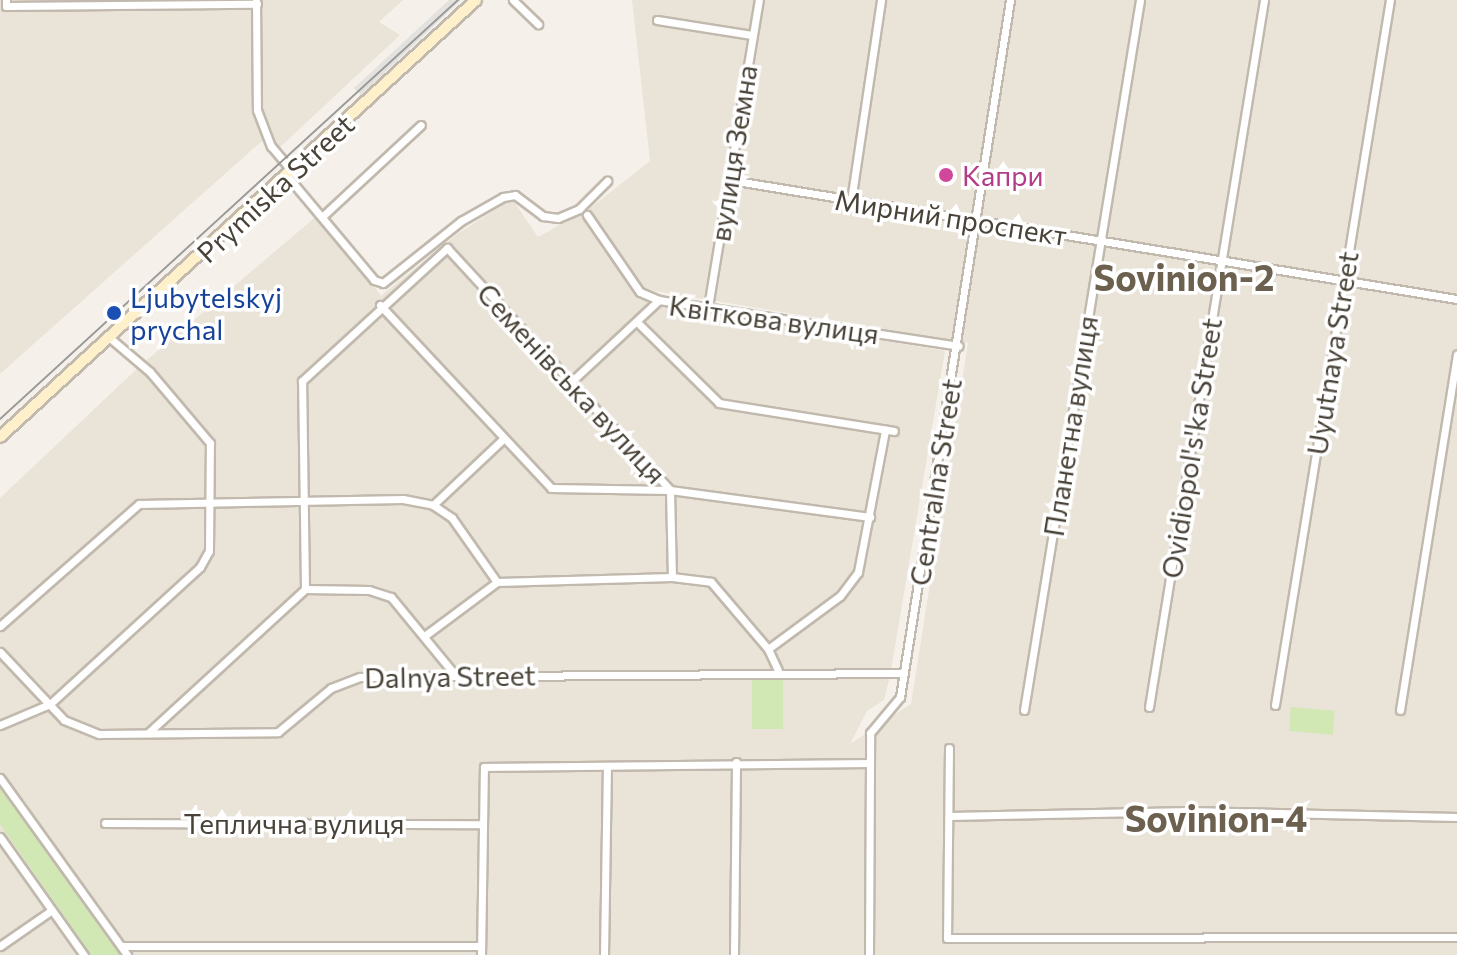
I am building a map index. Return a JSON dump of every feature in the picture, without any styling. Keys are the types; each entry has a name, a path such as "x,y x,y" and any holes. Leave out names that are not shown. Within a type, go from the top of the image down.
{"street":[{"path":"6,0 6,6 256,2 257,110 271,146 374,280 383,283 461,221 503,197 515,195 543,216 558,218 579,209 607,181"},
{"name":"Prymiska Street","path":"0,437 291,174 476,0"},
{"path":"513,0 538,24"},
{"name":"вулиця Земна","path":"708,307 759,0"},
{"path":"851,201 881,0"},
{"name":"Centralna Street","path":"869,955 870,733 897,706 904,673 958,346 1010,0"},
{"name":"Планетна вулиця","path":"1024,710 1140,0"},
{"name":"Ovidiopol's'ka Street","path":"1149,707 1264,0"},
{"name":"Uyutnaya Street","path":"1275,705 1390,0"},
{"path":"657,20 752,35"},
{"path":"324,215 421,125"},
{"name":"Мирний проспект","path":"730,180 1457,299"},
{"path":"587,215 640,292 659,300"},
{"name":"Семенівська вулиця","path":"380,305 447,248 670,490 672,577"},
{"name":"Квіткова вулиця","path":"572,381 659,300 958,346"},
{"path":"305,589 302,381 380,305 545,485 558,491 670,490 870,517"},
{"path":"637,322 719,403 889,431 851,584 768,649"},
{"path":"0,725 50,704 200,567 212,541 213,502 207,436 110,338"},
{"path":"1400,710 1457,355"},
{"path":"433,505 503,439"},
{"path":"0,626 133,508 213,502 403,499 433,505 452,518 497,582"},
{"path":"427,634 497,582 672,577 718,586 768,649 778,670"},
{"path":"148,733 305,589 382,592 402,606 427,634 456,676"},
{"name":"Dalnya Street","path":"0,652 50,704 82,731 148,733 278,732 348,679 778,670 904,673"},
{"path":"949,748 947,938 1457,937"},
{"path":"734,955 736,762"},
{"path":"481,955 484,767 869,763"},
{"path":"604,955 607,766"},
{"path":"0,778 127,955"},
{"path":"949,816 1190,811 1457,817"},
{"name":"Теплична вулиця","path":"105,823 482,824"},
{"path":"0,837 84,955"},
{"path":"0,946 52,910"},
{"path":"121,946 481,946"}],"shaded area":[{"path":"0,0 403,0 379,22 400,35 278,149 262,141 0,374"},
{"path":"449,0 461,0 361,95 354,88"},
{"path":"632,0 1457,0 1457,955 0,955 0,498 141,365 319,214 381,296 457,234 512,199 538,237 581,213 641,300 945,351 890,676 884,700 867,711 850,744 911,704 968,343 643,289 589,209 650,161"}],"green space":[{"path":"752,678 783,678 783,729 752,729"},
{"path":"1291,707 1335,711 1333,735 1289,731"},
{"path":"0,788 120,955 91,955 0,824"}],"tram line":[{"path":"0,419 458,0"}],"place":[{"name":"Капри","path":"946,175"},
{"name":"Ljubytelskyj prychal","path":"114,313"}],"district":[{"name":"Sovinion-2","path":"1184,277"},
{"name":"Sovinion-4","path":"1216,818"}]}
